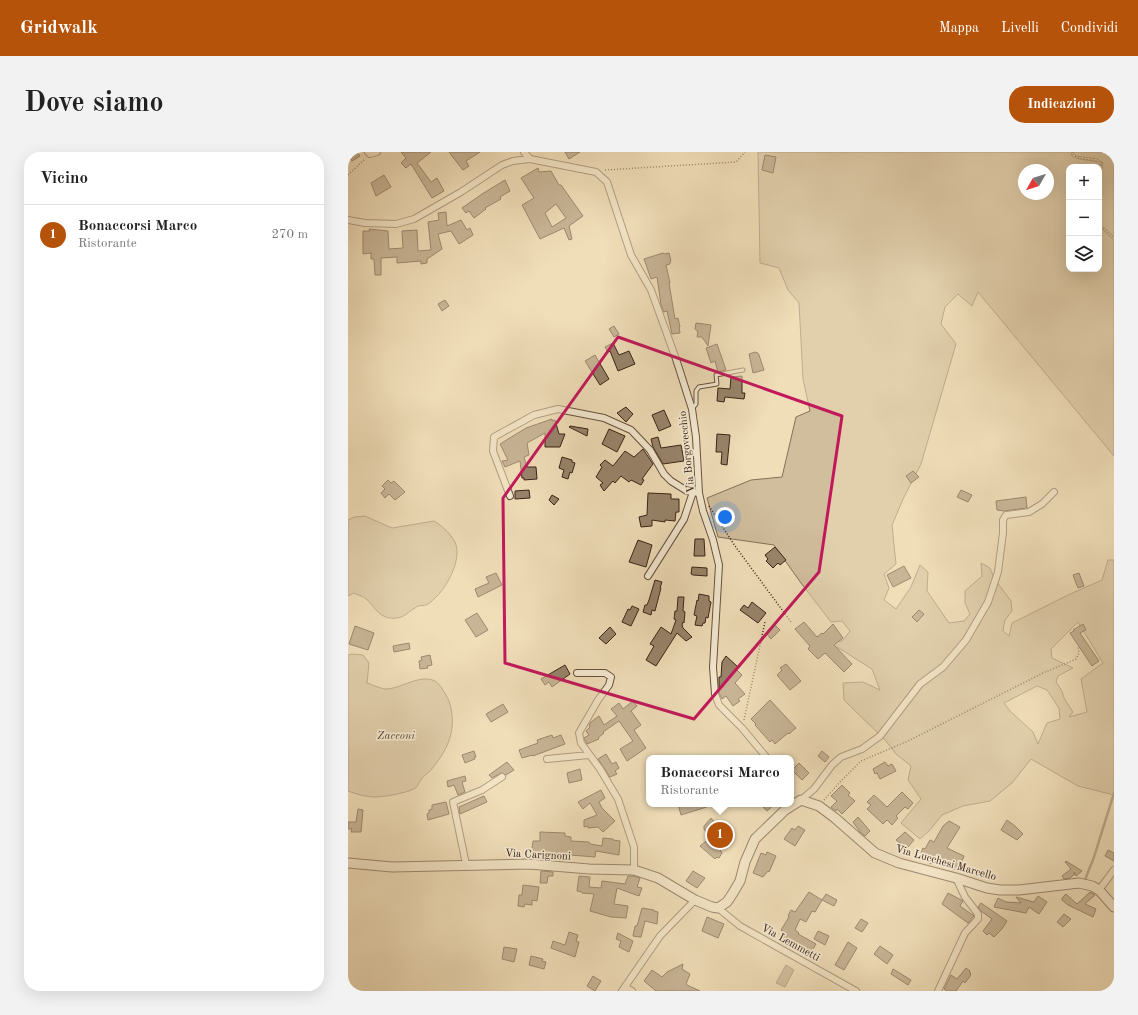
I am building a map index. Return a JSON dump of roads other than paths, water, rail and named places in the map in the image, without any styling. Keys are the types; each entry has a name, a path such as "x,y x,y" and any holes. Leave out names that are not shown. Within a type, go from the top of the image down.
{"street":[{"path":"369,153 377,152"},
{"path":"524,152 530,158"},
{"path":"348,220 365,223 396,224 414,219 461,192 502,165 513,161 530,158"},
{"name":"Via Borgovecchio","path":"530,158 593,171 607,182 631,255 651,290 692,409 696,437 696,493 713,540 719,565 713,667 715,694 720,705 764,755"},
{"path":"510,496 493,451 494,437 534,415 558,409 604,418 631,430 650,450 664,474 671,481 687,491 696,493 684,519 648,576"},
{"path":"795,802 814,789 832,765 841,757 862,749 880,736 920,684 943,667 966,640 988,602 998,572 1003,533 1003,520 1006,515 1029,512 1042,504 1054,492"},
{"path":"577,673 605,673 611,677 610,685 598,700 579,733 581,743 618,799 634,847 634,870"},
{"path":"547,759 589,754"},
{"path":"466,864 453,802 482,790 502,777"},
{"name":"Via Lucchesi Marcello","path":"795,802 819,806 875,853 899,864 956,878 987,888 1000,890 1019,890 1079,883 1092,886 1099,890 1114,907"},
{"path":"718,908 727,902 734,893 740,881 745,862 755,839 789,807"},
{"name":"Via Carignoni","path":"348,863 392,867 441,867 466,864 529,864 589,869 634,870 658,878 694,900 718,908"},
{"path":"1099,890 1114,870"},
{"path":"938,991 965,933 978,919 978,914 965,897 956,878"},
{"path":"632,991 623,989 660,936 694,900"},
{"name":"Via Lemmetti","path":"718,908 740,926 856,991"}],"lane":[{"path":"692,409 696,404 696,391 699,387 716,384 716,375 743,370"}],"waterway":[{"path":"1085,880 1094,857 1114,793"}],"place":[{"name":"Bonaccorsi Marco","path":"720,835"}],"park label":[{"name":"Zacconi","path":"396,735"}]}
